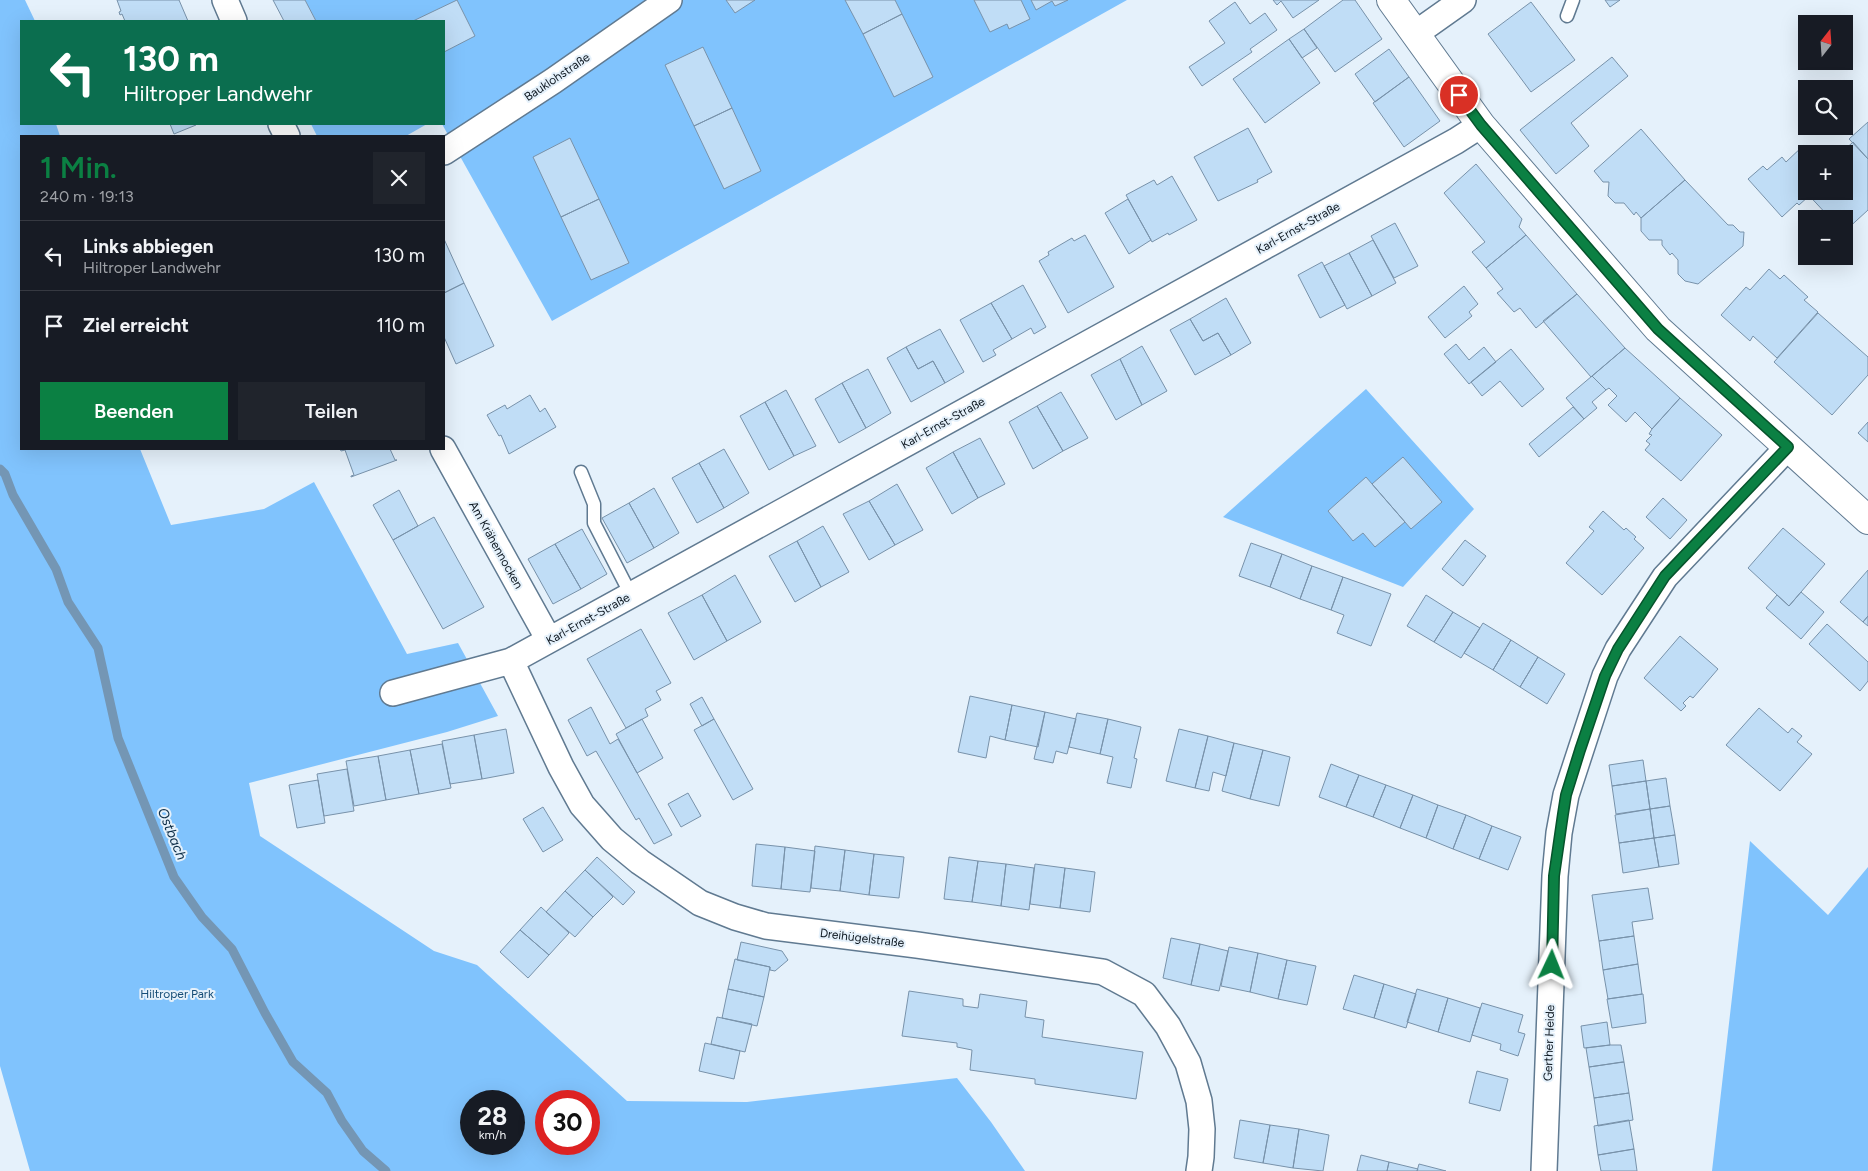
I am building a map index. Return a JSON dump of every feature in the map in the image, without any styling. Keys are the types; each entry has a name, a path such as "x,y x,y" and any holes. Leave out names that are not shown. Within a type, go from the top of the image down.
{"street":[{"path":"224,0 234,20"},
{"name":"Bauklohstraße","path":"445,151 553,81 669,0"},
{"path":"1390,0 1481,125 1658,329 1868,520"},
{"path":"1414,34 1463,0"},
{"name":"Karl-Ernst-Straße","path":"393,693 511,661 1430,155 1481,125"},
{"name":"Gerther Heide","path":"1544,1171 1554,876 1566,795 1580,750 1605,676 1618,649 1665,576 1788,447"},
{"name":"Am Krähennocken","path":"444,450 549,640"},
{"name":"Dreihügelstraße","path":"511,661 561,767 582,805 612,838 640,862 700,903 735,917 766,926 1103,972 1144,994 1168,1026 1188,1063 1200,1110 1202,1157 1198,1171"}],"lane":[{"path":"1567,16 1573,0"},
{"path":"581,472 594,504 594,523 631,595"}],"green space":[{"name":"Hiltroper Park","path":"0,0 25,0 35,20 20,20 20,125 56,125 60,135 20,135 20,450 140,450 171,525 264,509 314,482 407,654 458,643 498,716 447,732 249,783 260,836 434,951 477,965 627,1101 747,1102 957,1078 1025,1171 30,1171 0,1066"},
{"path":"305,0 1127,0 552,321 443,125 445,125 445,20 315,20"},
{"path":"312,125 425,125 408,135 316,135"},
{"path":"1366,389 1474,509 1403,587 1223,517"},
{"path":"1750,841 1828,915 1868,867 1868,1171 1712,1171"}],"building":[{"path":"117,0 179,0 188,20 125,20 122,14 120,15 119,12 121,11"},
{"path":"273,0 305,0 315,20 283,20"},
{"path":"457,0 475,36 445,51 445,20 415,20"},
{"path":"726,0 755,0 735,13"},
{"path":"845,0 895,0 902,14 863,34"},
{"path":"974,0 1021,0 1030,19 1009,29 1007,24 990,32"},
{"path":"1031,0 1068,0 1055,6 1052,1 1036,10"},
{"path":"1273,0 1319,0 1293,18 1281,1 1277,5"},
{"path":"1343,0 1355,0 1382,39 1335,72 1304,29"},
{"path":"1605,0 1620,0 1610,7"},
{"path":"1235,2 1250,24 1265,13 1277,30 1250,49 1252,52 1202,86 1189,67 1225,43 1209,21"},
{"path":"1531,2 1575,60 1531,92 1488,34"},
{"path":"902,14 933,77 894,97 863,34"},
{"path":"1304,29 1317,48 1302,58 1289,39"},
{"path":"1289,39 1320,83 1265,123 1233,79"},
{"path":"703,47 732,108 694,126 665,65"},
{"path":"1389,49 1409,77 1375,102 1355,74"},
{"path":"1612,57 1628,76 1571,123 1589,146 1556,174 1520,130"},
{"path":"1409,77 1440,121 1404,147 1373,103"},
{"path":"732,108 761,171 724,189 694,126"},
{"path":"1868,122 1868,159 1849,139"},
{"path":"170,125 196,125 174,134"},
{"path":"1248,128 1272,172 1257,180 1258,182 1218,201 1194,157"},
{"path":"1641,129 1685,180 1641,218 1636,212 1634,215 1624,203 1615,203 1608,196 1609,182 1603,182 1594,171"},
{"path":"570,138 599,199 561,217 533,157"},
{"path":"1853,142 1868,159 1868,210 1853,224 1853,210 1823,210 1813,200 1853,200 1853,145 1850,145"},
{"path":"1798,151 1798,200 1805,200 1799,205 1797,203 1782,217 1748,179 1763,166 1767,170 1782,157 1786,162"},
{"path":"1476,164 1522,219 1519,227 1526,235 1486,268 1472,252 1485,242 1444,193"},
{"path":"1172,176 1197,220 1152,242 1126,195 1154,180 1157,185"},
{"path":"1685,180 1728,225 1733,225 1740,232 1744,232 1743,246 1698,284 1685,281 1678,274 1678,260 1672,253 1670,255 1662,245 1662,240 1649,240 1641,231 1641,218"},
{"path":"599,199 629,263 591,280 561,217"},
{"path":"1128,199 1151,240 1129,254 1105,213"},
{"path":"1395,223 1418,266 1394,278 1371,236"},
{"path":"1085,235 1114,287 1068,313 1039,261 1049,255 1048,252 1072,238 1074,241"},
{"path":"1526,235 1577,294 1536,328 1520,308 1514,312 1497,293 1503,289 1486,268"},
{"path":"1373,240 1396,283 1372,296 1349,253"},
{"path":"445,241 464,283 445,292"},
{"path":"1349,253 1372,296 1347,309 1324,266"},
{"path":"1322,262 1345,305 1320,318 1298,275"},
{"path":"1769,269 1780,279 1784,275 1808,297 1804,300 1818,312 1777,358 1753,336 1750,341 1721,315 1746,287 1750,290"},
{"path":"464,283 494,346 456,364 445,339 445,292"},
{"path":"1023,285 1046,327 1034,334 1031,328 1012,339 991,303"},
{"path":"1464,286 1478,304 1469,312 1472,316 1445,338 1428,317"},
{"path":"1577,294 1625,348 1591,377 1543,321"},
{"path":"1226,298 1251,343 1231,355 1218,333 1203,341 1190,319"},
{"path":"991,303 1012,339 993,350 996,355 983,362 960,320"},
{"path":"1818,313 1868,357 1868,375 1832,415 1774,362"},
{"path":"1190,319 1203,341 1218,333 1231,355 1195,375 1170,330"},
{"path":"940,329 964,372 945,383 933,361 918,369 906,347"},
{"path":"1456,344 1469,360 1484,347 1496,362 1469,384 1444,354"},
{"path":"1142,346 1167,391 1142,405 1120,359"},
{"path":"906,347 918,369 933,361 945,383 911,402 887,358"},
{"path":"1625,348 1680,398 1652,429 1635,412 1626,422 1608,405 1617,396 1609,388 1606,390 1592,376"},
{"path":"1511,349 1544,389 1522,407 1500,381 1482,396 1471,382"},
{"path":"1120,359 1142,405 1116,420 1091,375"},
{"path":"868,369 891,413 866,428 842,383"},
{"path":"1592,376 1606,390 1592,402 1597,408 1584,419 1566,398"},
{"path":"842,383 866,428 839,443 815,399"},
{"path":"786,390 816,446 794,456 765,402"},
{"path":"1061,392 1088,438 1063,451 1037,406"},
{"path":"530,395 540,412 545,408 556,427 509,454 501,435 499,436 487,415 505,405 507,409"},
{"path":"1680,398 1722,435 1681,481 1645,450 1650,444 1646,441 1652,435 1649,434 1652,429"},
{"path":"765,402 794,456 769,470 740,416"},
{"path":"1037,406 1063,451 1033,469 1009,422"},
{"path":"1573,407 1584,419 1539,457 1529,444"},
{"path":"1868,422 1868,442 1858,433"},
{"path":"980,438 1005,484 978,498 953,452"},
{"path":"724,449 749,493 724,508 699,463"},
{"path":"345,450 390,450 395,460 397,460 351,477 354,475"},
{"path":"953,452 978,498 952,514 926,468"},
{"path":"1403,457 1442,502 1411,529 1372,484"},
{"path":"699,463 724,508 697,523 672,478"},
{"path":"1366,477 1405,522 1375,547 1363,533 1353,541 1328,511"},
{"path":"897,484 923,530 895,545 869,501"},
{"path":"654,488 679,533 654,548 629,503"},
{"path":"399,490 418,526 393,540 373,505"},
{"path":"1663,498 1687,520 1670,539 1646,517"},
{"path":"869,501 895,545 869,560 843,514"},
{"path":"629,503 654,548 627,563 602,518"},
{"path":"1603,511 1624,530 1626,528 1636,537 1634,539 1644,548 1602,595 1566,563 1594,531 1589,527"},
{"path":"434,517 484,607 443,629 393,540"},
{"path":"823,526 849,572 821,587 797,541"},
{"path":"1783,528 1825,564 1789,606 1748,568"},
{"path":"582,529 607,574 581,589 555,544"},
{"path":"1465,540 1486,556 1463,586 1442,569"},
{"path":"797,541 821,587 795,602 769,556"},
{"path":"1251,543 1282,554 1270,587 1239,576"},
{"path":"555,544 581,589 553,604 528,559"},
{"path":"1282,554 1312,566 1300,599 1270,587"},
{"path":"1312,566 1343,577 1331,610 1300,599"},
{"path":"1868,570 1868,616 1863,622 1840,602"},
{"path":"735,575 761,622 727,641 702,595"},
{"path":"1343,577 1391,594 1371,646 1337,633 1344,615 1331,610"},
{"path":"1801,592 1824,612 1801,639 1766,608 1777,595 1789,606"},
{"path":"702,595 727,641 694,660 668,613"},
{"path":"1426,595 1453,612 1434,642 1407,626"},
{"path":"1453,612 1480,628 1461,658 1434,642"},
{"path":"1868,616 1868,626 1863,622"},
{"path":"1483,623 1511,640 1493,670 1464,653"},
{"path":"1827,624 1868,662 1868,681 1860,691 1809,644"},
{"path":"641,629 671,683 656,691 661,700 645,709 648,716 626,728 587,659"},
{"path":"1680,636 1718,669 1693,698 1690,696 1683,703 1686,706 1681,711 1644,678"},
{"path":"1511,640 1538,657 1520,687 1493,670"},
{"path":"1538,657 1565,674 1547,704 1520,687"},
{"path":"970,696 1012,705 1005,740 990,736 986,758 958,752"},
{"path":"702,697 714,719 702,726 690,704"},
{"path":"1012,705 1045,712 1038,747 1005,740"},
{"path":"591,707 610,744 618,739 672,835 654,844 639,818 636,820 596,751 587,756 568,720"},
{"path":"1759,708 1788,733 1792,728 1802,736 1797,742 1812,754 1780,791 1726,745"},
{"path":"1045,712 1076,719 1067,754 1056,751 1053,763 1034,759"},
{"path":"1077,713 1108,719 1100,754 1069,747"},
{"path":"642,719 663,758 637,773 616,734"},
{"path":"714,719 753,789 733,800 694,730"},
{"path":"1108,719 1141,727 1134,758 1137,759 1131,788 1107,783 1113,757 1100,754"},
{"path":"506,729 514,773 482,779 474,735"},
{"path":"1179,729 1208,736 1195,788 1166,781"},
{"path":"474,735 482,779 450,784 442,741"},
{"path":"1208,736 1234,743 1226,776 1213,772 1209,791 1195,788"},
{"path":"1234,743 1263,750 1250,799 1222,791"},
{"path":"442,744 451,788 419,794 410,750"},
{"path":"410,750 419,794 386,800 378,756"},
{"path":"1263,750 1290,757 1279,806 1250,799"},
{"path":"378,756 386,800 354,806 346,761"},
{"path":"1643,760 1646,781 1612,786 1609,765"},
{"path":"1331,764 1359,775 1346,807 1319,797"},
{"path":"347,769 354,811 324,816 317,774"},
{"path":"1359,775 1386,785 1373,817 1346,807"},
{"path":"1666,778 1670,806 1650,809 1646,781"},
{"path":"318,780 325,823 297,828 289,785"},
{"path":"1646,781 1650,809 1616,814 1612,786"},
{"path":"1386,785 1413,795 1400,828 1373,817"},
{"path":"688,793 701,816 681,827 668,804"},
{"path":"1413,795 1438,805 1426,838 1400,828"},
{"path":"1438,805 1466,815 1453,849 1426,838"},
{"path":"1670,806 1675,835 1654,838 1650,809"},
{"path":"543,807 563,840 543,852 523,819"},
{"path":"1650,809 1654,838 1619,843 1615,815"},
{"path":"1466,815 1492,826 1479,859 1453,849"},
{"path":"1492,826 1521,837 1508,870 1479,859"},
{"path":"1675,835 1679,864 1659,867 1654,838"},
{"path":"1654,838 1659,867 1623,873 1619,843"},
{"path":"756,844 785,847 781,889 752,886"},
{"path":"815,846 845,850 840,891 811,888"},
{"path":"785,847 815,851 810,892 781,889"},
{"path":"845,850 874,854 869,895 840,891"},
{"path":"874,854 904,857 899,898 869,895"},
{"path":"597,857 635,892 623,905 585,870"},
{"path":"949,857 978,861 972,902 944,899"},
{"path":"978,861 1006,864 1001,906 972,902"},
{"path":"1006,864 1034,868 1029,910 1001,906"},
{"path":"1035,864 1065,868 1060,908 1030,904"},
{"path":"1065,868 1095,872 1090,912 1060,908"},
{"path":"585,870 613,897 593,917 565,891"},
{"path":"1648,888 1653,919 1632,922 1634,936 1599,941 1592,895"},
{"path":"565,891 593,917 575,937 546,912"},
{"path":"541,907 569,933 549,955 520,930"},
{"path":"520,930 549,955 528,978 500,952"},
{"path":"1634,936 1638,964 1603,970 1599,941"},
{"path":"1171,938 1200,944 1191,985 1163,978"},
{"path":"741,942 782,951 788,960 775,971 770,970 770,967 737,960"},
{"path":"1200,944 1228,951 1219,991 1191,985"},
{"path":"1229,947 1258,953 1250,992 1221,986"},
{"path":"1258,953 1287,960 1278,999 1250,992"},
{"path":"735,959 770,967 764,997 728,989"},
{"path":"1287,960 1316,966 1307,1005 1278,999"},
{"path":"1638,964 1642,994 1608,999 1603,970"},
{"path":"1354,975 1384,984 1374,1018 1343,1009"},
{"path":"1384,984 1416,994 1406,1028 1374,1018"},
{"path":"728,989 764,997 757,1026 722,1018"},
{"path":"1417,989 1448,998 1438,1032 1407,1022"},
{"path":"909,991 963,999 963,1006 978,1008 980,994 1027,1001 1025,1017 1044,1020 1042,1037 1143,1052 1136,1099 1035,1084 1035,1079 970,1070 972,1050 957,1047 957,1043 902,1036"},
{"path":"1643,994 1646,1023 1612,1028 1607,999"},
{"path":"1448,998 1480,1008 1470,1042 1438,1032"},
{"path":"1482,1003 1523,1015 1518,1032 1525,1034 1518,1056 1500,1050 1501,1044 1472,1035"},
{"path":"717,1017 752,1024 745,1052 711,1044"},
{"path":"1607,1022 1610,1045 1584,1048 1581,1026"},
{"path":"705,1043 740,1051 734,1079 699,1071"},
{"path":"1621,1045 1624,1062 1589,1067 1586,1048"},
{"path":"1624,1062 1629,1093 1594,1098 1589,1067"},
{"path":"1477,1071 1508,1079 1500,1111 1469,1103"},
{"path":"1629,1093 1633,1120 1598,1126 1594,1098"},
{"path":"1240,1120 1270,1125 1263,1163 1234,1158"},
{"path":"1629,1120 1634,1149 1598,1155 1594,1126"},
{"path":"1270,1125 1299,1129 1293,1168 1263,1163"},
{"path":"1299,1129 1329,1135 1323,1171 1293,1168"},
{"path":"1634,1149 1637,1171 1601,1171 1598,1155"},
{"path":"1361,1155 1389,1162 1387,1171 1357,1171"},
{"path":"1389,1162 1418,1169 1417,1171 1387,1171"},
{"path":"1419,1164 1446,1171 1417,1171"}],"waterway":[{"name":"Ostbach","path":"0,469 5,474 13,495 56,569 68,602 98,648 118,738 174,877 202,917 232,949 293,1062 327,1093 342,1121 363,1151 386,1171"}],"route":[{"path":"1459,95 1481,125 1658,329 1788,447 1665,576 1618,649 1605,676 1566,795 1559,833 1554,876 1552,965"}]}
